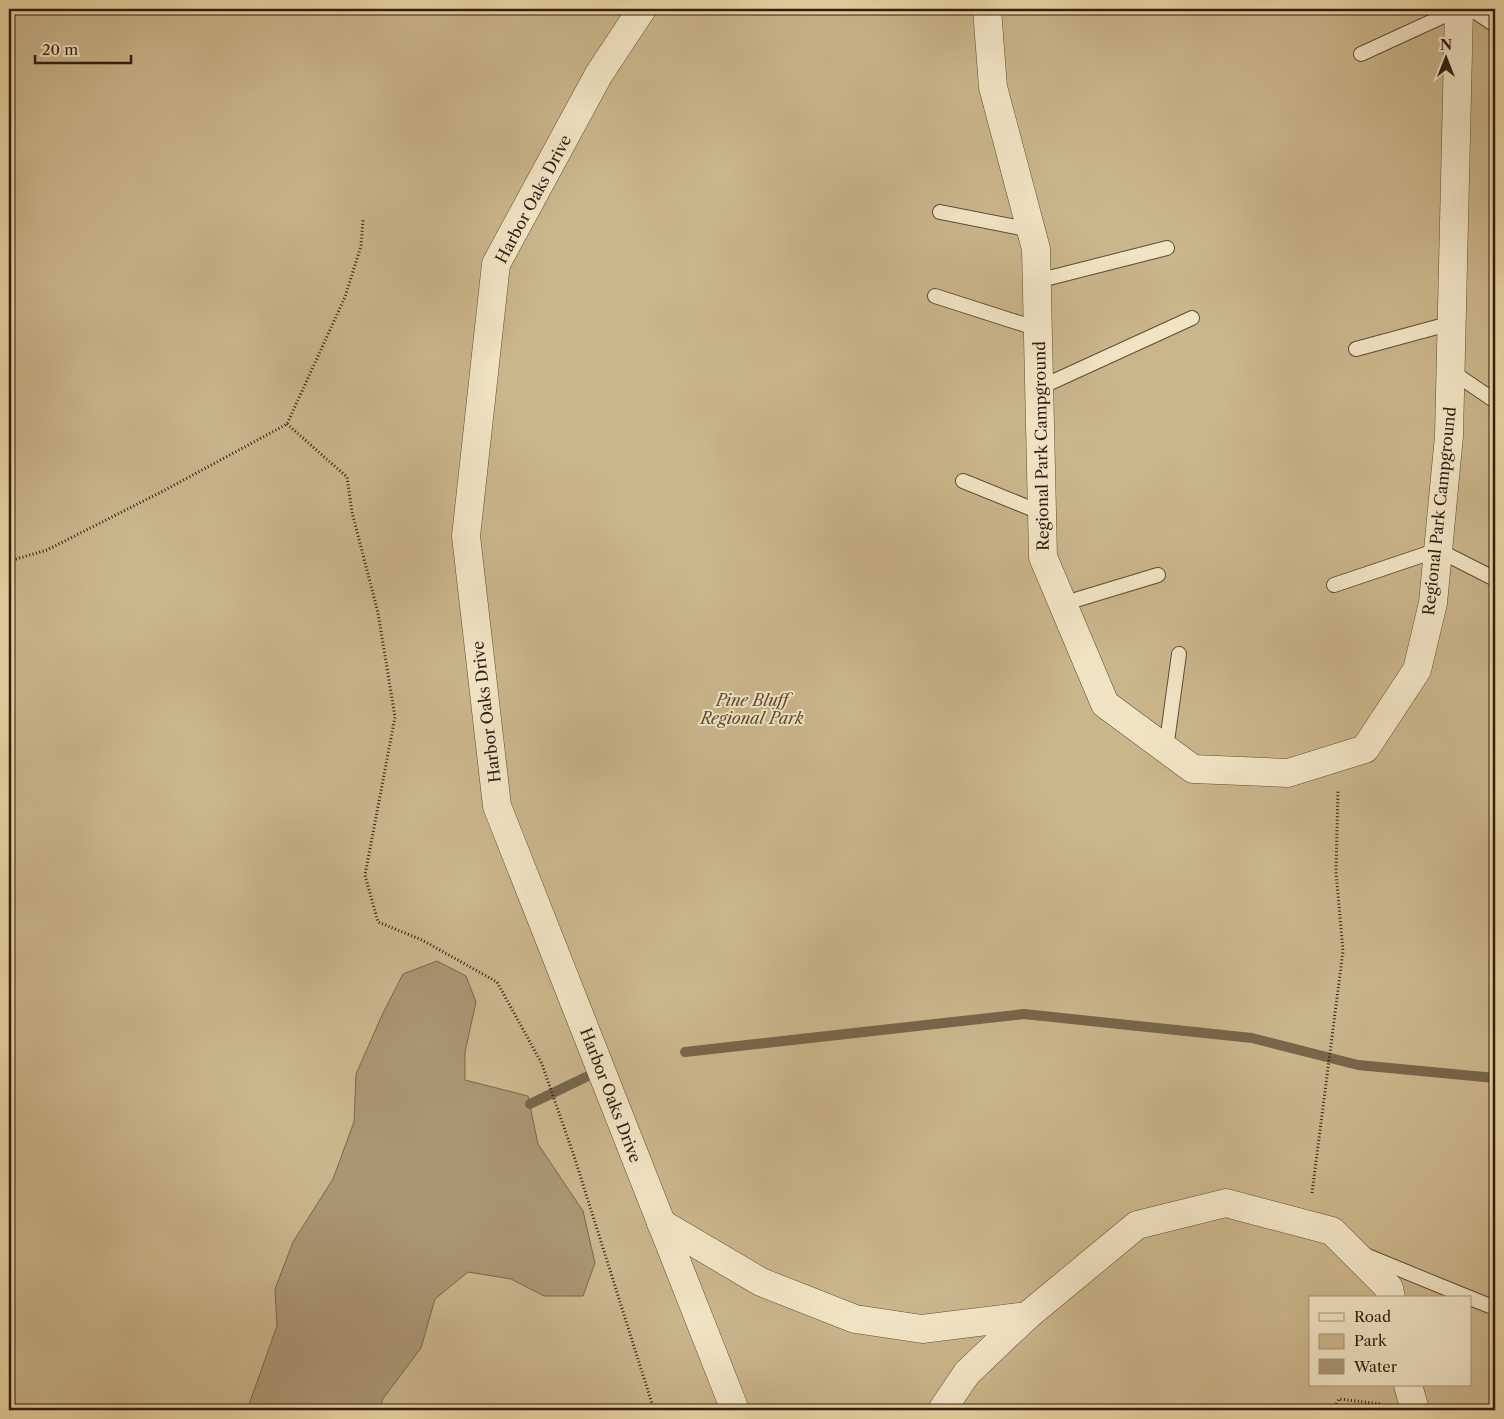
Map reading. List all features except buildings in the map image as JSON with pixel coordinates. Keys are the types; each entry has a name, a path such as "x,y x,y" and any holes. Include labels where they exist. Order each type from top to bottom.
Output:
{"street":[{"name":"Harbor Oaks Drive","path":"642,9 599,74 496,264 466,536 497,806 735,1410"},
{"name":"Regional Park Campground","path":"987,9 992,86 1036,249 1042,557 1105,704 1193,769 1288,772 1365,748 1417,670 1433,603 1449,436 1459,9"},
{"path":"942,1410 967,1373 1027,1316 1137,1225 1226,1203 1332,1231 1389,1288 1391,1296"},
{"path":"661,1222 761,1282 855,1320 922,1329 1027,1316"},
{"path":"1408,1386 1415,1410"}],"lane":[{"path":"1361,54 1459,9"},
{"path":"1471,9 1495,25"},
{"path":"940,212 1031,230"},
{"path":"1037,281 1167,248"},
{"path":"935,296 1038,329"},
{"path":"1039,388 1192,318"},
{"path":"1356,349 1452,323"},
{"path":"1451,372 1495,401"},
{"path":"963,481 1042,513"},
{"path":"1334,585 1438,550 1495,579"},
{"path":"1062,604 1158,576"},
{"path":"1166,748 1179,654"},
{"path":"1351,1249 1465,1296"},
{"path":"1472,1299 1495,1308"}],"path":[{"path":"9,561 48,550 287,424 345,297 362,246 363,220"},
{"path":"287,424 347,478 352,512 378,613 395,717 366,875 378,922 422,940 497,982 542,1064 575,1159 654,1410"},
{"path":"1309,1225 1343,952 1336,872 1339,756"},
{"path":"1333,1410 1339,1399 1380,1403 1386,1410"}],"green space":[{"name":"Pine Bluff Regional Park","path":"9,9 1495,9 1495,1410 9,1410"}],"water":[{"path":"437,961 466,976 476,1002 465,1052 465,1080 528,1096 538,1144 583,1211 595,1263 583,1296 544,1296 511,1279 468,1272 435,1299 421,1348 382,1400 382,1410 247,1410 277,1326 275,1289 293,1242 333,1179 354,1122 356,1074 383,1013 403,974"}],"waterway":[{"path":"685,1052 1024,1014 1252,1038 1358,1065 1495,1078"},
{"path":"530,1104 586,1077"}]}
